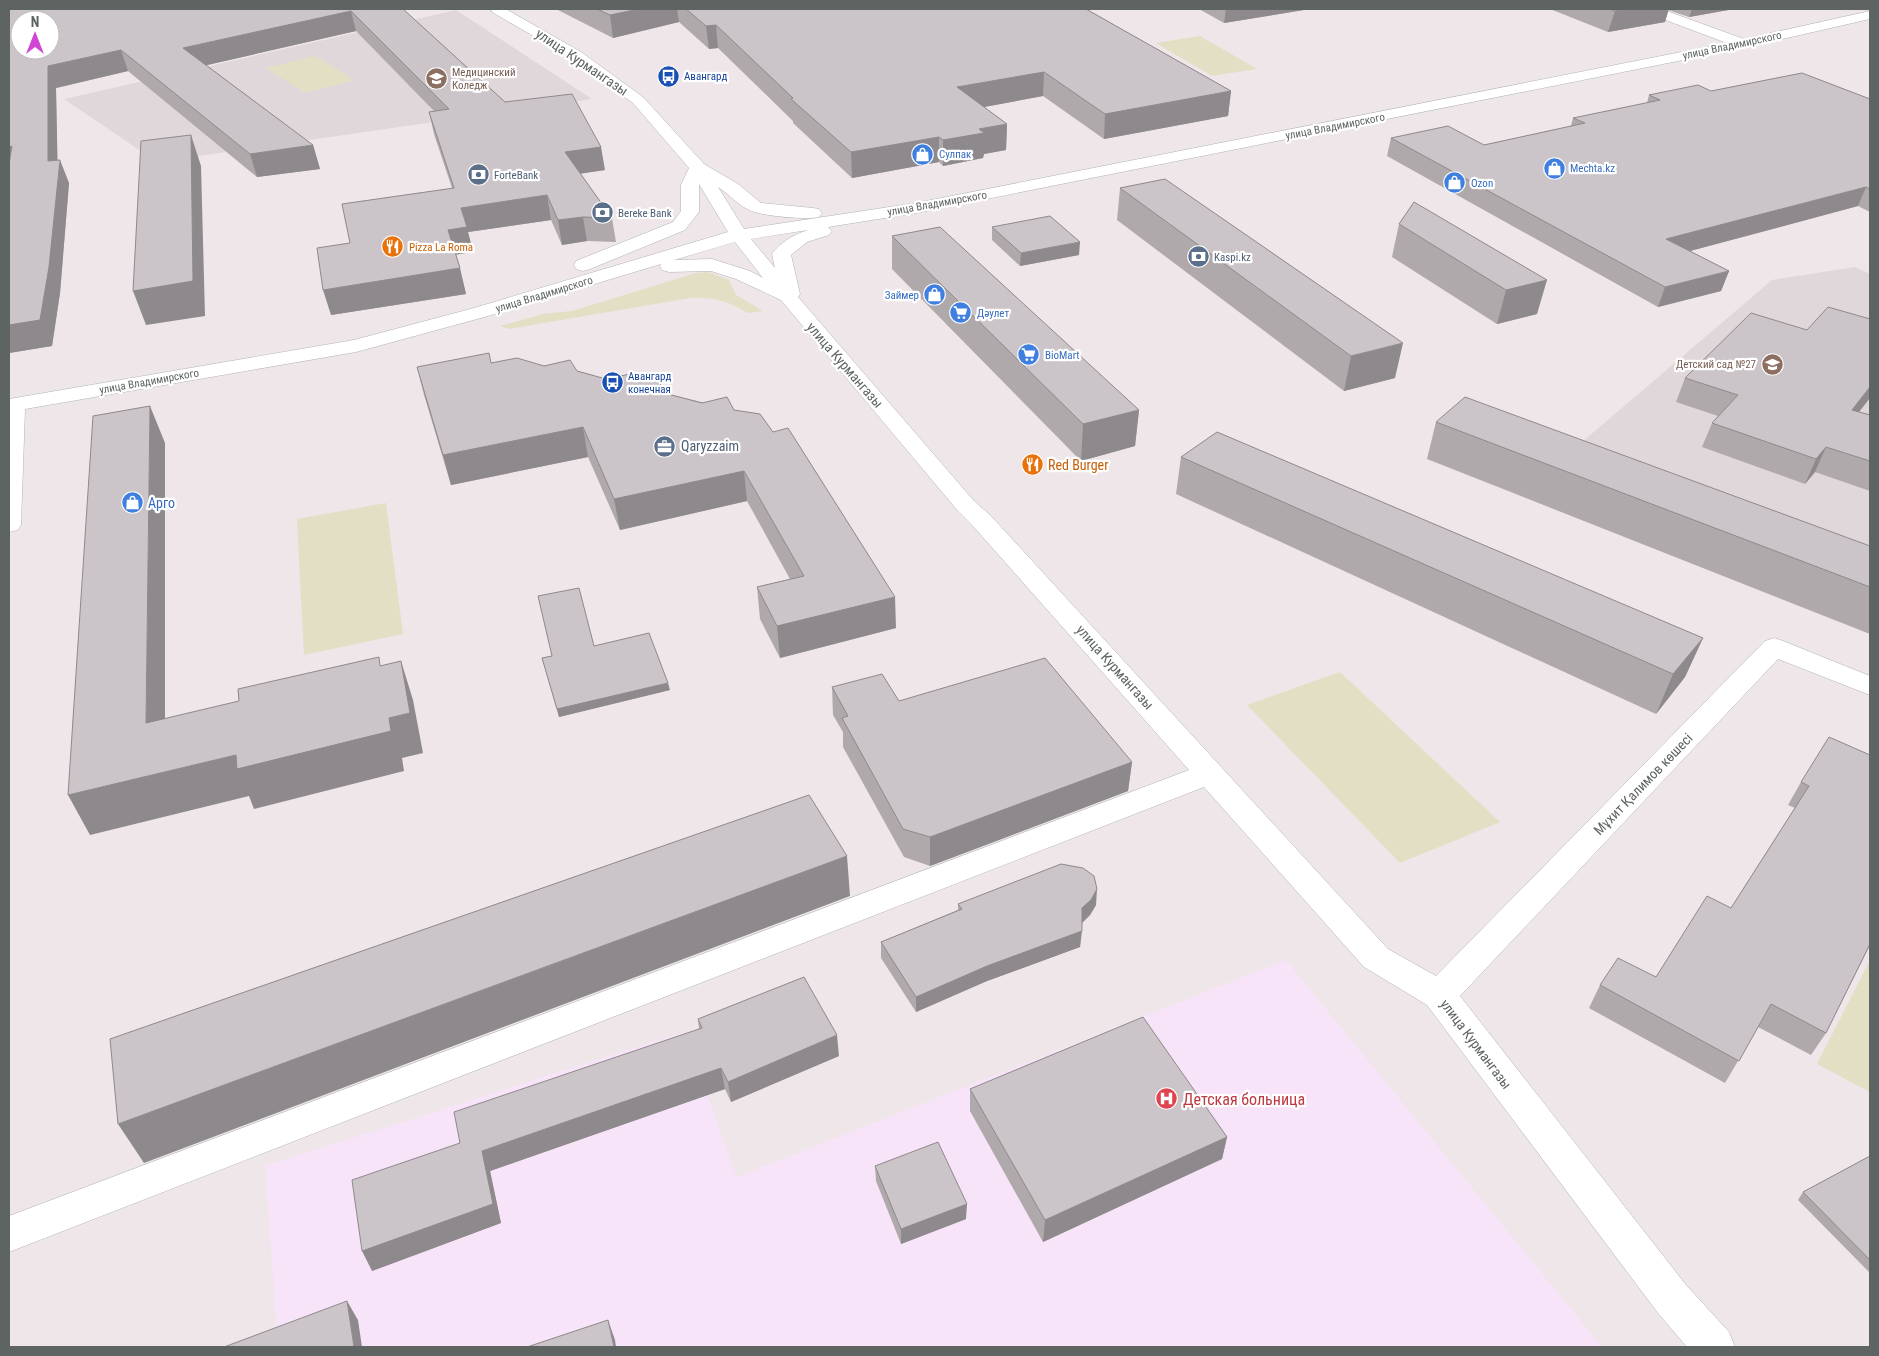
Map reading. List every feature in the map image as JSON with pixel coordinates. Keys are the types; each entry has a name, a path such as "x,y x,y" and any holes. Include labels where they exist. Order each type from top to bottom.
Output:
{"street":[{"name":"улица Курмангазы","path":"497,9 576,55 638,100 668,132 698,168 739,235 792,301 966,506 982,521 1211,773 1376,958 1439,995 1672,1299 1714,1347"},
{"path":"1649,9 1744,44"},
{"name":"улица Владимирского","path":"11,404 356,346 493,309 739,235 878,214 1314,130 1744,44 1870,14"},
{"path":"493,309 522,288 658,236 679,226 690,212 690,184 698,168 732,188 756,207 790,212 878,214"},
{"path":"792,301 781,254 801,238 878,214"},
{"path":"493,309 539,303 669,266 712,265 743,275 792,301"},
{"path":"9,525 11,404"},
{"name":"Мұхит Қалимов көшесі","path":"1439,995 1774,647 1870,686"},
{"path":"9,1234 1211,773"}],"shaded area":[{"path":"456,10 592,99 157,162 64,99"},
{"path":"1200,36 1257,69 1212,76 1156,43"},
{"path":"315,56 355,80 305,93 266,68"},
{"name":"Детский сад №27","path":"1855,267 1870,274 1870,554 1575,448 1772,280"},
{"path":"708,272 729,280 736,295 763,311 748,313 734,305 720,301 706,298 690,298 509,329 500,326 543,314 572,311 696,273"},
{"path":"386,503 403,634 304,655 297,519"},
{"path":"1340,672 1500,822 1400,863 1247,705"},
{"name":"Детская больница","path":"1286,960 1602,1347 278,1347 265,1166 684,1032 737,1177"},
{"path":"1868,964 1870,965 1870,1092 1817,1064"}],"building":[{"path":"9,9 403,9 505,102 572,94 601,147 565,152 612,218 583,217 558,220 547,195 461,208 467,227 448,230 460,268 323,290 317,248 350,243 342,204 454,188 429,112 449,109 351,11 183,48 313,145 250,154 121,50 48,66 48,161 60,160 49,267 40,320 9,325 9,164 12,146 9,147"},
{"path":"597,9 639,9 610,15"},
{"path":"686,9 1086,9 1231,91 1105,114 1044,72 957,87 1007,124 979,129 984,133 943,140 939,137 851,152 791,99 793,98 716,25 706,26"},
{"path":"1609,9 1627,9 1615,11"},
{"path":"1802,73 1870,99 1870,189 1866,187 1666,239 1729,271 1665,287 1391,138 1448,126 1484,145 1585,123 1573,118 1660,100 1649,95 1698,85 1711,91"},
{"path":"191,135 193,281 133,291 141,141"},
{"path":"1165,179 1403,343 1351,356 1120,188"},
{"path":"1414,202 1547,280 1506,290 1399,224"},
{"path":"1050,216 1080,242 1021,253 992,227"},
{"path":"940,227 1139,410 1083,424 892,236"},
{"path":"1828,307 1870,319 1870,387 1852,410 1870,415 1870,461 1826,447 1816,459 1712,423 1738,395 1685,378 1751,313 1807,330"},
{"path":"489,353 491,363 517,358 544,366 570,360 577,371 606,379 635,373 658,379 664,393 702,403 727,397 734,410 760,414 773,432 788,428 895,597 777,626 757,587 804,576 744,471 614,499 583,427 443,455 417,367"},
{"path":"1465,397 1870,546 1870,587 1436,422"},
{"path":"150,406 146,723 239,701 238,689 379,657 380,666 401,661 410,713 389,718 391,731 237,769 236,755 68,795 93,416"},
{"path":"1217,432 1703,638 1673,674 1181,457"},
{"path":"579,588 594,646 649,633 668,683 557,709 542,658 552,656 538,596"},
{"path":"1045,658 1132,762 930,837 903,829 842,718 848,716 832,687 882,674 899,701"},
{"path":"1829,737 1870,755 1870,944 1826,1033 1771,1004 1739,1061 1600,985 1618,958 1656,977 1707,896 1731,908 1809,786 1801,782"},
{"path":"809,795 847,856 118,1124 110,1039"},
{"path":"1061,864 1083,868 1094,876 1097,889 1091,900 1082,908 1082,931 987,966 916,997 881,942 962,909 958,904"},
{"path":"804,977 837,1035 728,1082 721,1068 482,1151 493,1204 362,1251 352,1180 460,1143 454,1112 702,1028 698,1019"},
{"path":"1143,1017 1227,1137 1045,1220 970,1089"},
{"path":"938,1142 967,1204 901,1229 875,1166"},
{"path":"1870,1156 1870,1260 1803,1192"},
{"path":"347,1301 354,1347 224,1347"},
{"path":"608,1320 614,1347 527,1347"}],"place":[{"name":"Авангард","path":"668,76"},
{"name":"Медицинский Коледж","path":"436,78"},
{"name":"Сулпак","path":"923,154"},
{"name":"Mechta.kz","path":"1554,168"},
{"name":"ForteBank","path":"478,175"},
{"name":"Ozon","path":"1455,183"},
{"name":"Bereke Bank","path":"602,213"},
{"name":"Pizza La Roma","path":"393,247"},
{"name":"Kaspi.kz","path":"1198,257"},
{"name":"Займер","path":"935,295"},
{"name":"Дәулет","path":"961,313"},
{"name":"BioMart","path":"1029,355"},
{"name":"Детский сад №27","path":"1772,364"},
{"name":"Авангард конечная","path":"612,382"},
{"name":"Qaryzzaim","path":"665,446"},
{"name":"Red Burger","path":"1032,465"},
{"name":"Арго","path":"132,503"},
{"name":"Детская больница","path":"1167,1099"}]}
